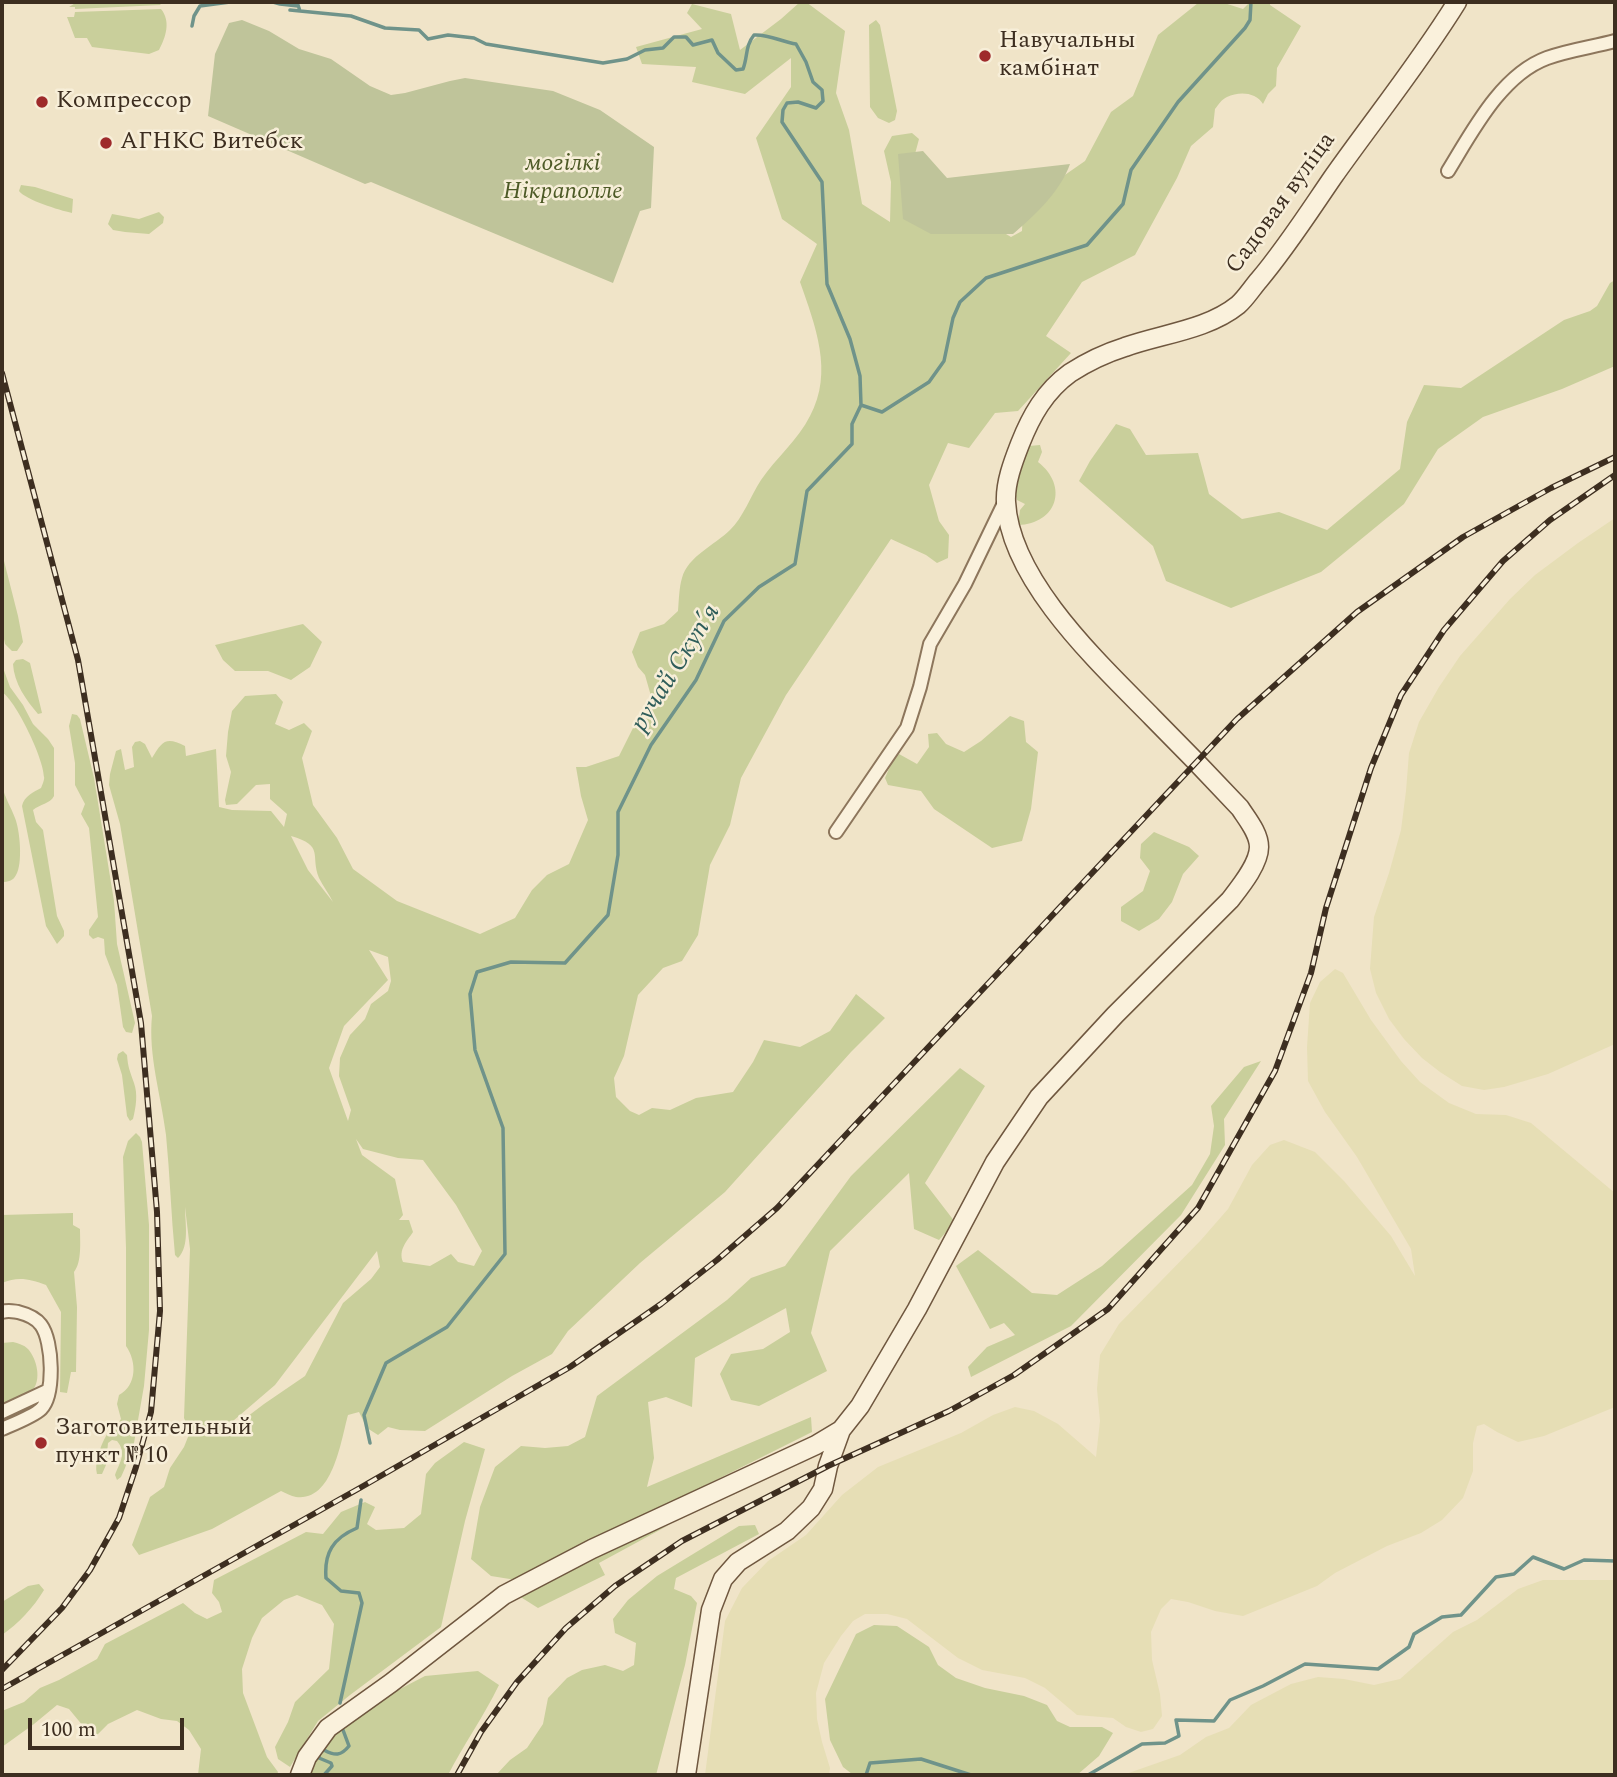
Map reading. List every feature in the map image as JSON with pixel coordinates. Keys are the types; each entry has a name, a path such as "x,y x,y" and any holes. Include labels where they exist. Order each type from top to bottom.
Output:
{"street":[{"name":"Садовая вуліца","path":"841,1430 860,1406 917,1309 995,1162 1039,1097 1115,1015 1230,900 1245,882 1259,848 1255,831 1240,808 1119,683 1048,602 1026,566 1014,539 1006,499 1014,459 1026,428 1052,388 1094,359 1126,346 1197,326 1239,304 1276,260 1457,2"},
{"path":"1448,171 1486,109 1525,70 1545,58 1615,41"},
{"name":"Садовая вуліца","path":"836,832 908,727 930,644 965,584 1006,499"},
{"path":"2,1312 7,1310 27,1314 42,1325 50,1349 49,1390 40,1410 2,1429"},
{"path":"2,1412 49,1390"},
{"path":"300,1775 307,1757 328,1728 504,1595 592,1549 841,1430"},
{"path":"686,1775 711,1610 723,1579 738,1562 787,1531 811,1508 823,1489 841,1430"}],"shaded area":[{"path":"1615,518 1615,1044 1548,1074 1504,1087 1484,1090 1462,1086 1422,1058 1404,1039 1389,1019 1376,993 1370,969 1374,917 1401,830 1409,753 1419,722 1460,656 1535,575"},
{"path":"1335,969 1343,973 1371,1020 1420,1082 1449,1103 1476,1114 1506,1115 1531,1123 1615,1193 1615,1407 1544,1436 1518,1442 1484,1424 1477,1426 1473,1443 1473,1471 1463,1498 1442,1520 1421,1533 1387,1546 1335,1573 1317,1586 1243,1616 1171,1599 1161,1609 1151,1632 1152,1660 1162,1716 1153,1729 1141,1732 1126,1727 1113,1718 1077,1715 1045,1688 1025,1678 982,1670 958,1658 907,1619 887,1614 865,1614 853,1621 824,1663 816,1693 817,1719 830,1768 829,1775 705,1775 725,1621 742,1588 768,1561 806,1535 842,1495 878,1467 961,1433 993,1415 1015,1407 1034,1411 1058,1424 1096,1457 1100,1421 1097,1389 1100,1355 1119,1324 1228,1209 1252,1165 1270,1145 1284,1140 1315,1152 1391,1236 1415,1276 1411,1249 1308,1081 1310,1003 1320,982"},
{"path":"1543,1580 1615,1580 1615,1775 1123,1775 1180,1755 1206,1737 1229,1728 1251,1705 1291,1684 1318,1677 1374,1685 1400,1679 1453,1632 1477,1620 1518,1589"}],"green space":[{"path":"77,2 158,2 161,5 75,9 69,7"},
{"path":"800,2 806,2 845,31 836,93 849,130 862,204 890,222 891,182 884,151 892,136 912,133 919,139 915,154 1011,237 1022,231 1023,204 1085,161 1111,112 1133,96 1158,35 1198,3 1221,2 1243,9 1250,2 1270,2 1270,5 1301,26 1277,68 1276,86 1263,104 1256,97 1247,94 1237,94 1220,102 1215,109 1213,127 1191,146 1177,178 1135,255 1082,282 1046,336 1071,353 1018,411 995,413 969,448 948,443 929,485 939,521 949,535 948,558 937,563 891,539 786,695 741,778 730,825 710,865 698,935 682,961 663,968 638,995 624,1056 614,1078 616,1097 630,1111 639,1115 652,1108 670,1110 696,1098 733,1092 764,1040 800,1047 830,1031 856,994 885,1018 725,1192 640,1263 568,1331 552,1354 425,1431 388,1427 378,1435 367,1428 359,1412 348,1415 333,1467 319,1490 309,1496 296,1497 281,1491 212,1529 139,1555 132,1545 150,1497 164,1487 170,1468 190,1432 184,1418 190,1249 185,1207 184,1247 178,1258 175,1255 166,1135 152,1045 152,1016 120,824 109,785 116,751 121,749 125,770 134,767 132,747 135,742 145,744 152,758 162,744 169,741 185,746 186,756 216,749 219,807 271,811 284,827 287,814 270,799 270,784 256,785 237,804 226,805 225,800 231,772 226,756 232,711 245,696 276,694 283,702 275,724 289,730 304,723 312,731 302,758 313,805 337,838 353,869 397,901 480,934 515,918 532,890 547,875 569,864 588,820 576,767 586,767 619,756 651,696 645,675 638,667 632,652 640,632 664,624 678,611 680,586 685,570 696,557 735,525 761,480 805,425 821,383 820,349 800,282 817,244 782,219 756,138 791,87 791,58 745,94 692,82 696,67 642,64 636,47 702,29 687,13 692,4 731,14 740,50","holes":["291,836 312,848 319,878 333,902 308,870","369,950 388,957 391,981 388,991 371,1004 365,1019 350,1035 340,1058 339,1076 351,1110 348,1121 329,1068 344,1026 388,980","356,1139 363,1149 398,1158 423,1160 456,1205 482,1251 474,1266 458,1262 451,1254 430,1266 403,1262 402,1250 413,1232 409,1220 399,1220 403,1215 395,1179 362,1155","377,1251 380,1267 371,1279 343,1303 305,1376 223,1435 219,1433 275,1385"]},
{"path":"161,9 167,24 165,34 159,50 149,54 92,47 87,38 75,38 67,17 74,17 75,12"},
{"name":"могілкі Нікраполле","path":"242,20 269,31 299,49 331,59 370,86 391,95 465,78 553,91 600,110 654,147 651,208 640,211 613,283 371,182 365,184 208,116 215,54 229,23"},
{"path":"876,20 880,25 897,111 895,120 889,123 878,118 870,107 869,25"},
{"path":"923,151 947,178 1070,164 1053,193 1013,234 931,234 903,219 898,154"},
{"path":"21,185 73,199 72,213 28,198 19,191"},
{"path":"159,212 164,217 163,223 149,234 113,230 108,224 112,214 139,219"},
{"path":"1615,280 1615,366 1562,389 1483,417 1438,449 1404,504 1321,572 1231,608 1166,581 1153,546 1079,481 1116,424 1130,429 1146,455 1198,453 1209,494 1242,519 1279,512 1327,530 1400,469 1407,422 1424,385 1461,388 1564,320 1590,311 1597,306 1610,283"},
{"path":"1040,445 1042,452 1038,462 1053,482 1056,492 1054,502 1050,511 1042,518 1018,525 1020,510 1025,504 1017,500 1018,472 1029,446"},
{"path":"2,553 23,642 17,651 12,651 5,644 2,629"},
{"path":"303,624 322,642 310,667 291,680 268,671 235,671 223,660 215,645"},
{"path":"23,659 30,663 42,713 38,714 29,703 16,678 13,664 16,660"},
{"path":"2,665 10,687 33,724 54,748 54,796 33,810 36,822 43,830 57,916 64,931 64,936 57,944 46,926 22,806 27,797 41,788 43,769 21,718 2,692"},
{"path":"72,714 80,719 94,778 114,901 117,944 135,1023 132,1033 126,1032 123,1027 117,985 105,954 104,939 93,939 89,935 89,930 98,917 89,828 81,814 85,804 75,785 75,763 69,726"},
{"path":"1010,716 1024,721 1026,742 1038,752 1031,809 1022,841 992,848 934,809 921,791 888,785 885,778 894,757 899,754 917,764 929,747 928,734 937,733 946,744 964,752"},
{"path":"2,786 17,823 20,855 15,877 2,882"},
{"path":"1154,832 1189,847 1199,856 1183,874 1172,902 1159,919 1139,931 1121,921 1121,907 1143,891 1150,871 1140,858 1141,844"},
{"path":"123,1051 127,1055 136,1092 133,1119 130,1121 117,1059 118,1054"},
{"path":"1261,1061 1224,1119 1225,1145 1181,1215 1071,1326 971,1377 968,1367 987,1347 1015,1335 1004,1323 990,1329 956,1266 978,1250 1032,1293 1057,1295 1102,1266 1192,1185 1210,1154 1214,1126 1211,1106 1244,1067"},
{"path":"960,1068 985,1086 925,1183 955,1222 939,1240 914,1229 909,1173 830,1251 811,1333 827,1371 759,1406 731,1400 720,1374 731,1354 763,1349 790,1332 786,1308 695,1358 692,1407 666,1397 648,1402 654,1458 647,1487 811,1417 812,1432 516,1580 491,1576 471,1559 480,1507 495,1467 521,1446 568,1446 585,1437 597,1396 727,1300 751,1278 785,1266 851,1176"},
{"path":"136,1133 142,1142 149,1225 149,1330 144,1386 134,1443 121,1477 117,1480 115,1475 122,1450 117,1441 108,1443 106,1465 102,1474 97,1474 96,1465 106,1436 121,1419 117,1404 119,1395 129,1385 133,1373 132,1359 126,1346 123,1157 128,1141"},
{"path":"73,1213 73,1225 80,1229 78,1263 74,1272 77,1307 76,1372 71,1372 67,1393 60,1392 61,1312 46,1285 24,1279 2,1283 2,1215"},
{"path":"13,1342 25,1346 31,1353 36,1364 37,1381 32,1391 2,1406 2,1343"},
{"path":"464,1442 485,1449 465,1521 441,1627 318,1721 290,1767 278,1759 275,1747 295,1702 329,1669 334,1624 322,1605 297,1595 284,1600 262,1618 242,1669 243,1693 267,1757 278,1772 277,1775 198,1775 201,1749 189,1730 177,1721 161,1719 137,1710 108,1724 97,1735 88,1732 69,1709 57,1705 2,1747 2,1711 24,1702 40,1688 97,1659 105,1644 183,1603 207,1619 222,1612 212,1593 214,1580 306,1532 323,1534 341,1512 365,1502 375,1507 367,1524 376,1530 404,1528 421,1514 426,1474 435,1463"},
{"path":"669,1525 599,1563 605,1575 538,1608 519,1596 584,1560"},
{"path":"755,1525 759,1534 676,1578 674,1589 691,1596 697,1603 685,1665 656,1775 496,1775 510,1760 527,1748 543,1724 548,1698 567,1678 582,1670 605,1665 623,1671 634,1665 636,1643 615,1633 613,1619 628,1600 657,1576 739,1526"},
{"path":"39,1584 44,1590 35,1603 2,1635 2,1602 28,1586"},
{"path":"874,1625 897,1626 929,1647 938,1665 956,1678 1047,1705 1057,1721 1070,1727 1102,1727 1113,1733 1099,1756 1077,1775 852,1774 843,1767 830,1740 825,1699 856,1634"},
{"path":"478,1671 499,1685 448,1775 311,1775 318,1747 375,1702 425,1676"}],"waterway":[{"path":"192,26 200,6 230,2"},
{"path":"273,2 298,6"},
{"name":"ручай Скупʼя","path":"297,2 300,11 351,16 385,28 419,30 428,39 448,35 474,38 486,44 603,63 627,59 645,50 663,48 674,37 686,37 693,45 712,40 718,53 736,70 743,69 749,43 754,35 796,44 813,82 822,90 823,101 816,108 798,102 787,103 782,122 822,182 827,284 850,339 860,376 861,405 852,424 852,444 807,491 795,564 759,587 724,621 696,680 651,745 618,812 618,855 608,915 565,963 511,962 477,972 470,994 475,1050 503,1128 505,1254 447,1327 386,1363 364,1415 370,1443"},
{"path":"861,405 882,412 929,382 944,361 953,318 960,302 986,278 1087,245 1123,204 1131,170 1178,102 1245,28 1250,20 1251,2"},
{"path":"290,10 300,11"},
{"name":"ручай Скупʼя","path":"340,1703 362,1603 359,1593 341,1591 326,1578 326,1569 332,1547 357,1528 361,1500"},
{"name":"ручай Скупʼя","path":"1088,1775 1142,1744 1165,1743 1179,1736 1176,1720 1214,1721 1230,1700 1305,1664 1378,1669 1409,1647 1414,1634 1442,1617 1461,1615 1496,1577 1514,1574 1533,1557 1564,1569 1584,1560 1615,1561"},
{"name":"ручай Скупʼя","path":"324,1775 332,1766 319,1758 319,1753 324,1750 338,1754 343,1752 349,1746 343,1730"},
{"name":"ручай Скупʼя","path":"866,1775 870,1763 921,1759 971,1775"}],"railway":[{"path":"2,373 78,660 141,1023 157,1212 160,1311 151,1412 119,1518 90,1570 62,1608 2,1670"},
{"path":"2,1689 570,1367 661,1304 777,1208 1237,719 1357,612 1463,537 1551,488 1615,457"},
{"path":"457,1775 481,1732 517,1682 566,1628 615,1586 682,1541 828,1466 949,1411 1014,1375 1108,1309 1198,1208 1275,1071 1311,973 1326,908 1371,768 1401,695 1444,630 1503,561 1550,520 1615,475"}],"place":[{"name":"Навучальны камбінат","path":"985,56"},
{"name":"Компрессор","path":"42,102"},
{"name":"АГНКС Витебск","path":"106,143"},
{"name":"Заготовительный пункт № 10","path":"41,1443"}]}
